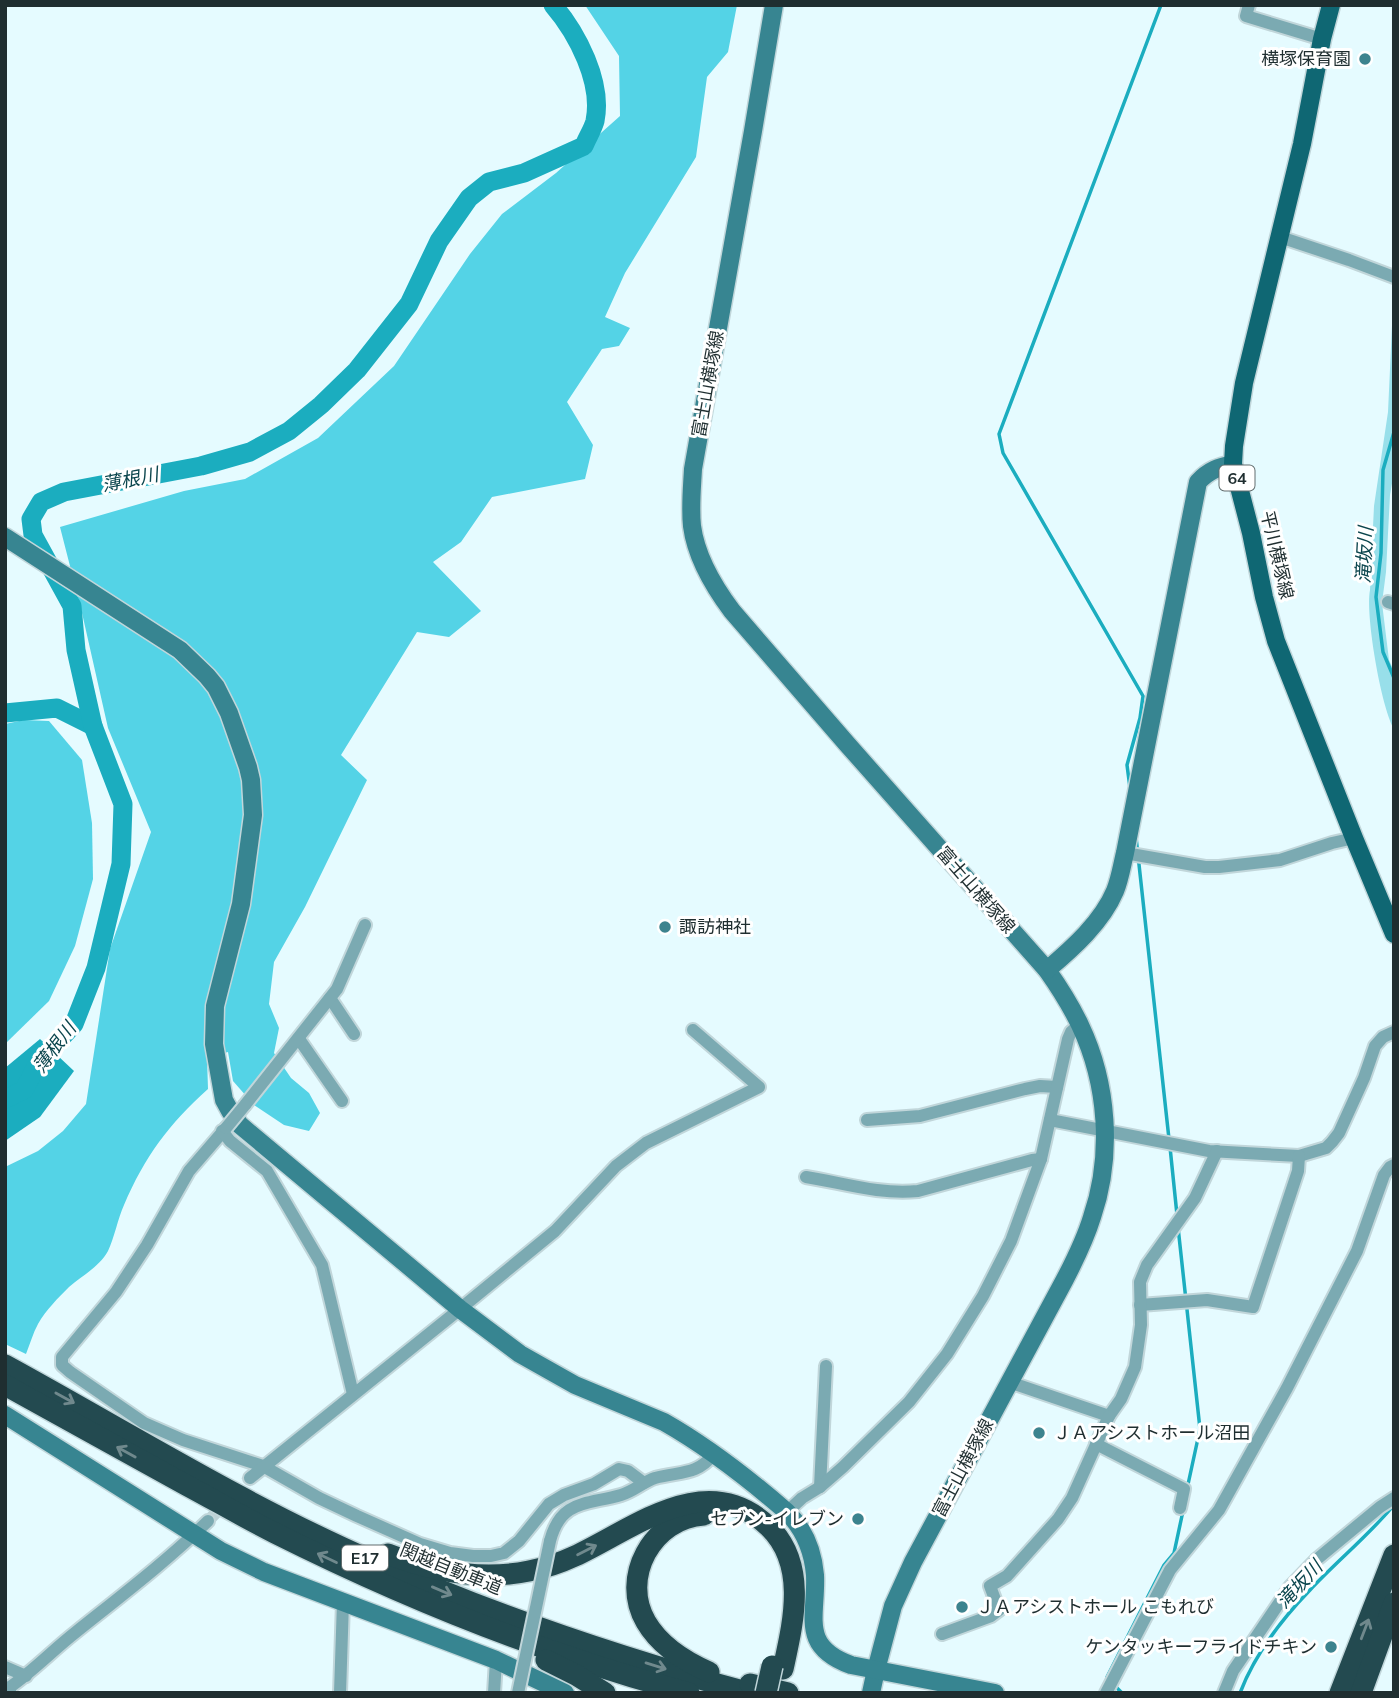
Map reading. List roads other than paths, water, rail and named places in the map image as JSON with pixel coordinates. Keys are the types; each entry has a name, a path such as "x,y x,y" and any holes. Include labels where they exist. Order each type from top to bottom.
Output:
{"highway":[{"name":"関越自動車道","path":"5,1365 200,1474 368,1560 455,1597 598,1649 750,1693"},
{"name":"E17","path":"5,1385 273,1532 364,1576 519,1639 689,1693"},
{"path":"200,1474 270,1506 405,1560 432,1569 474,1576 509,1574 552,1566 677,1506 705,1501 733,1504 756,1516 780,1541 791,1566 794,1581 794,1612 778,1668 766,1693"},
{"path":"777,1693 778,1668 782,1603 779,1573 767,1546 747,1526 722,1516 695,1516 670,1525 651,1543 639,1567 637,1595 640,1609 654,1634 676,1655 707,1671 753,1685 788,1693"},
{"path":"1340,1693 1394,1555"},
{"path":"364,1576 399,1595 551,1662 605,1693"},
{"path":"1361,1693 1394,1603"}],"main road":[{"name":"平川横塚線","path":"1331,5 1302,144 1244,383 1233,464 1276,641 1394,934"}],"street":[{"name":"富士山横塚線","path":"774,5 693,469 692,527 696,545 716,588 733,611 1047,970 1080,1024 1093,1059 1104,1112 1103,1172 1086,1237 902,1586 893,1606 874,1681"},
{"path":"1249,5 1246,16 1322,39"},
{"path":"1280,237 1394,277"},
{"path":"1047,970 1102,914 1115,891 1125,853 1198,482 1215,468 1233,464"},
{"path":"5,537 189,657 216,687 229,713 251,780 253,823 241,904 215,1006 214,1044 224,1100 240,1125 460,1309 520,1354 575,1385 664,1422 714,1454 787,1512 803,1531 810,1551 815,1576 812,1614 814,1629 820,1643 833,1657 874,1681 995,1693"},
{"path":"1125,853 1219,867 1280,860 1354,838"},
{"path":"365,925 337,989 189,1171 147,1245 116,1292 62,1357 62,1365 144,1423 183,1440 263,1466 319,1498 420,1544 450,1553 491,1556 508,1551 549,1504 564,1495 594,1484 614,1471 623,1469 644,1483"},
{"path":"330,998 354,1034"},
{"path":"787,1512 802,1498 820,1487 892,1421 947,1354 983,1296 1004,1257 1041,1159 1070,1032 1080,1024"},
{"path":"250,1478 555,1231 616,1166 646,1143 759,1087 694,1030"},
{"path":"1050,1120 1217,1152 1298,1156 1326,1148 1339,1133 1375,1046 1383,1037 1394,1032"},
{"path":"299,1039 342,1101"},
{"path":"867,1120 920,1116 1032,1087 1057,1087"},
{"path":"224,1129 230,1141 267,1171 322,1265 353,1394"},
{"path":"942,1634 991,1616 999,1610 990,1586 1007,1576 1058,1519 1072,1498 1109,1416 1121,1399 1135,1367 1141,1325 1140,1282 1147,1265 1195,1198 1217,1152"},
{"path":"1140,1305 1207,1300 1252,1307 1298,1171 1298,1156"},
{"path":"806,1177 872,1190 918,1191 1041,1159"},
{"path":"1106,1693 1170,1570 1219,1510 1280,1399 1357,1251 1384,1175 1394,1165"},
{"path":"820,1487 826,1366"},
{"path":"1009,1382 1109,1416"},
{"path":"5,1415 221,1551 264,1572 496,1660 555,1690"},
{"path":"1096,1444 1184,1489 1180,1508"},
{"path":"519,1693 555,1526 570,1508 628,1492 653,1479 699,1468 714,1454"},
{"path":"1224,1693 1233,1671 1290,1587 1316,1560 1394,1498"},
{"path":"10,1693 10,1688 123,1597 208,1521"},
{"path":"340,1693 343,1602"},
{"path":"494,1693 496,1660"},
{"path":"5,1667 26,1676"}],"waterway":[{"name":"薄根川","path":"5,1099 24,1090 38,1063 74,1024 96,968 121,864 123,804 93,726 76,650 72,606 33,535 31,519 41,502 64,492 201,466 250,452 289,431 357,370 409,304 439,241 469,198 489,182 524,173 584,146 595,121 592,75 571,29 553,5"},
{"path":"1130,788 1127,765 1143,696 1003,453 999,434 1161,5"},
{"name":"滝坂川","path":"1394,432 1383,470 1381,553 1376,597 1383,652 1394,678"},
{"path":"5,713 57,708 93,726"},
{"path":"1136,837 1169,1139"},
{"path":"1170,1147 1177,1215"},
{"path":"1178,1227 1200,1429 1187,1489"},
{"name":"滝坂川","path":"1240,1693 1261,1651 1289,1613 1394,1505"},
{"path":"1109,1680 1107,1677 1164,1565 1174,1553 1183,1511"},
{"path":"1114,1685 1122,1693"}],"tunnel":[{"path":"208,1521 250,1478"}],"place":[{"name":"横塚保育園","path":"1365,59"},
{"name":"諏訪神社","path":"665,927"},
{"name":"ＪＡアシストホール沼田","path":"1039,1433"},
{"name":"セブン-イレブン","path":"858,1519"},
{"name":"ＪＡアシストホール こもれび","path":"962,1607"},
{"name":"ケンタッキーフライドチキン","path":"1331,1647"}]}
